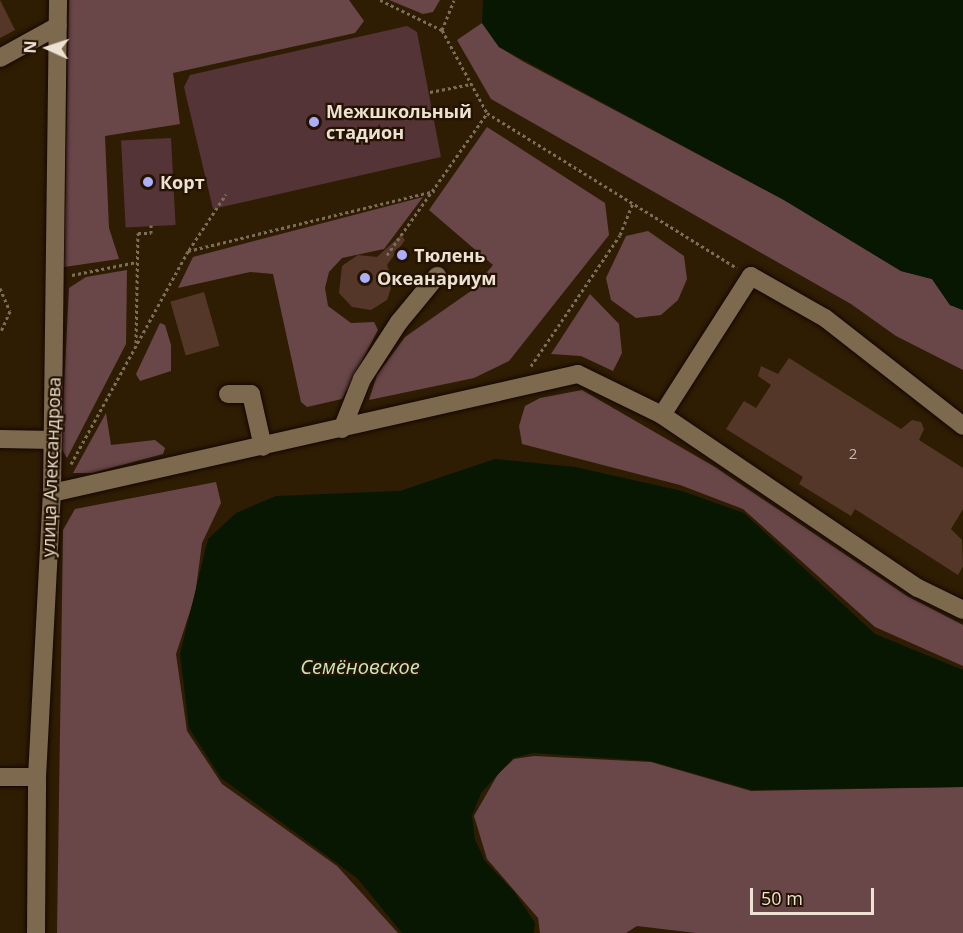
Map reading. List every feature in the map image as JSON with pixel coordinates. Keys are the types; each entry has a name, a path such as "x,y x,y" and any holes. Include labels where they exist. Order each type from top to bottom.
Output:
{"street":[{"name":"улица Александрова","path":"36,933 37,777 52,493 58,0"},
{"path":"0,58 58,26"},
{"path":"342,429 362,379 399,322 437,276"},
{"path":"662,415 751,276 825,318 963,426"},
{"path":"52,493 578,374 662,415 918,588 963,610"},
{"path":"228,394 251,394 263,447"},
{"path":"0,439 53,440"},
{"path":"0,777 37,777"}],"path":[{"path":"380,0 442,30 487,113 751,276"},
{"path":"442,30 454,0"},
{"path":"430,92 471,84"},
{"path":"387,255 435,191 487,113"},
{"path":"188,251 435,191"},
{"path":"52,468 68,468 188,251 226,194"},
{"path":"517,388 620,235 633,203"},
{"path":"136,345 138,233 151,233 151,225"},
{"path":"55,275 137,262"},
{"path":"0,288 10,311 0,333"}],"shaded area":[{"path":"69,0 349,0 364,21 355,33 173,73 180,124 105,136 109,228 119,259 64,267"},
{"path":"389,0 440,0 433,12 423,14"},
{"path":"482,23 499,47 524,62 784,200 901,271 932,279 950,305 963,310 963,370 896,336 851,304 491,99 457,40"},
{"name":"Межшкольный стадион","path":"407,26 417,32 441,157 213,209 184,87 190,75"},
{"path":"487,127 605,203 609,235 509,361 474,378 369,400 377,375 405,337 471,291 493,265 429,210"},
{"name":"Корт","path":"171,138 176,225 126,227 121,141"},
{"path":"423,197 384,249 342,258 329,272 325,288 328,306 351,323 374,322 378,330 342,399 307,407 301,402 273,274 250,272 178,288 193,257"},
{"path":"648,231 684,256 687,279 678,300 661,315 636,318 611,300 606,278 626,236"},
{"path":"127,270 126,344 67,458 61,448 69,288 86,277"},
{"path":"590,294 619,324 622,353 613,371 581,356 551,354"},
{"path":"160,323 165,325 171,345 171,371 140,381 136,374"},
{"path":"582,390 715,467 907,596 963,625 963,666 875,627 743,509 680,485 522,444 519,426 525,406 540,398"},
{"path":"106,413 111,445 155,440 165,448 163,454 92,473 73,473"},
{"path":"216,482 221,503 202,543 195,596 176,654 187,731 222,784 337,866 398,933 57,933 63,530 75,509"},
{"path":"534,756 651,762 751,791 963,787 963,933 696,933 637,926 626,933 540,933 538,918 487,859 474,816 498,774 514,759"}],"water":[{"path":"483,0 963,0 963,310 950,305 932,279 901,271 784,200 499,47 482,23"},
{"name":"Семёновское","path":"495,459 575,467 682,491 744,513 875,634 963,670 963,787 752,790 650,761 533,753 513,758 481,793 472,816 475,840 485,861 515,893 535,923 534,933 402,933 357,878 221,778 189,728 180,654 208,539 236,513 276,496 400,491"}],"building":[{"path":"0,0 15,30 0,38"},
{"name":"Океанариум","path":"401,235 405,240 387,265 393,282 387,300 371,310 352,307 339,293 342,266 358,255 377,257"},
{"path":"204,292 219,346 186,355 170,302"},
{"path":"789,358 901,429 912,420 921,422 924,429 919,440 963,468 963,509 951,529 962,540 963,566 958,575 855,509 851,516 799,484 803,477 726,429 744,401 756,408 771,385 758,376 761,366 778,374"}],"place":[{"name":"Межшкольный стадион","path":"314,122"},
{"name":"Корт","path":"148,182"},
{"name":"Тюлень","path":"402,255"},
{"name":"Океанариум","path":"365,278"}]}
